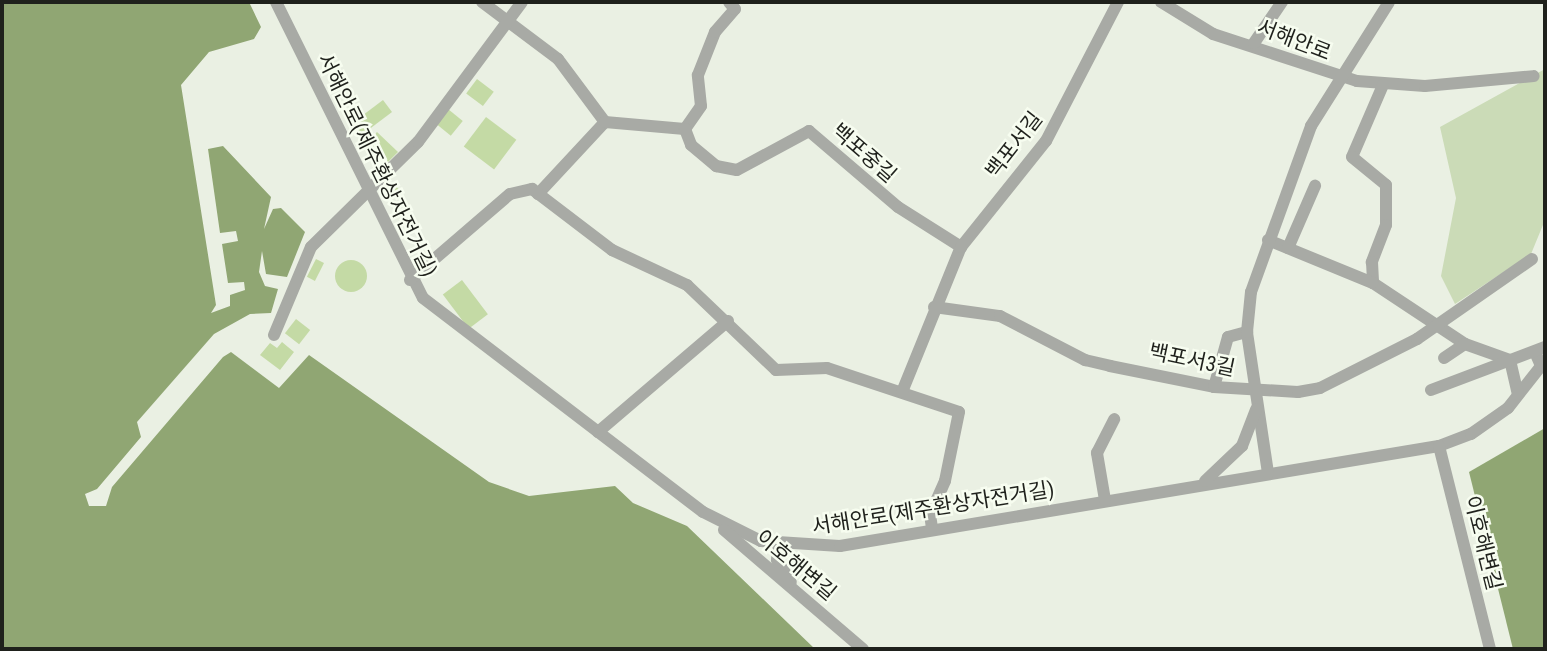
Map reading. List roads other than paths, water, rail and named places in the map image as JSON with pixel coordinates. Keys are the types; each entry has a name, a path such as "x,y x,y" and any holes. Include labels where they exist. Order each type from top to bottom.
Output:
{"street":[{"name":"서해안로(제주환상자전거길)","path":"275,2 410,280 449,321 703,512 729,528 779,545 840,546 1268,473"},
{"path":"482,2 563,64 605,122 685,129 701,106 698,75 715,32 735,9 729,2"},
{"path":"274,335 311,247 418,142 522,2"},
{"name":"백포서길","path":"902,392 934,307 961,247 1046,141 1118,2"},
{"name":"서해안로","path":"1161,2 1213,34 1254,43 1339,77 1383,85 1534,76"},
{"path":"1254,43 1282,2"},
{"path":"1389,2 1339,77 1302,147 1251,292 1247,332 1268,473 1438,446 1493,421 1541,366 1541,350 1432,390"},
{"path":"1373,283 1372,262 1386,225 1386,185 1352,157 1383,85"},
{"path":"538,194 605,122"},
{"name":"백포중길","path":"685,129 691,145 716,166 737,170 809,131 870,186 961,247"},
{"path":"1288,248 1314,186"},
{"path":"410,280 510,194 524,188 538,194 612,250 679,279 728,321 780,372 827,368 958,412 945,481 930,514 932,529"},
{"path":"1268,240 1373,283 1465,344 1510,360"},
{"name":"백포서3길","path":"934,307 1000,316 1085,360 1257,397 1320,388 1436,324 1532,259"},
{"path":"598,432 728,321"},
{"path":"1214,387 1228,337 1247,332"},
{"path":"1444,358 1465,344"},
{"path":"1510,360 1518,394"},
{"path":"1201,484 1242,446 1257,397"},
{"path":"1105,500 1097,453 1114,419"},
{"name":"이호해변길","path":"1438,446 1490,649"},
{"name":"이호해변길","path":"703,512 791,582 863,649"},
{"path":"779,545 777,560 791,582"}]}
